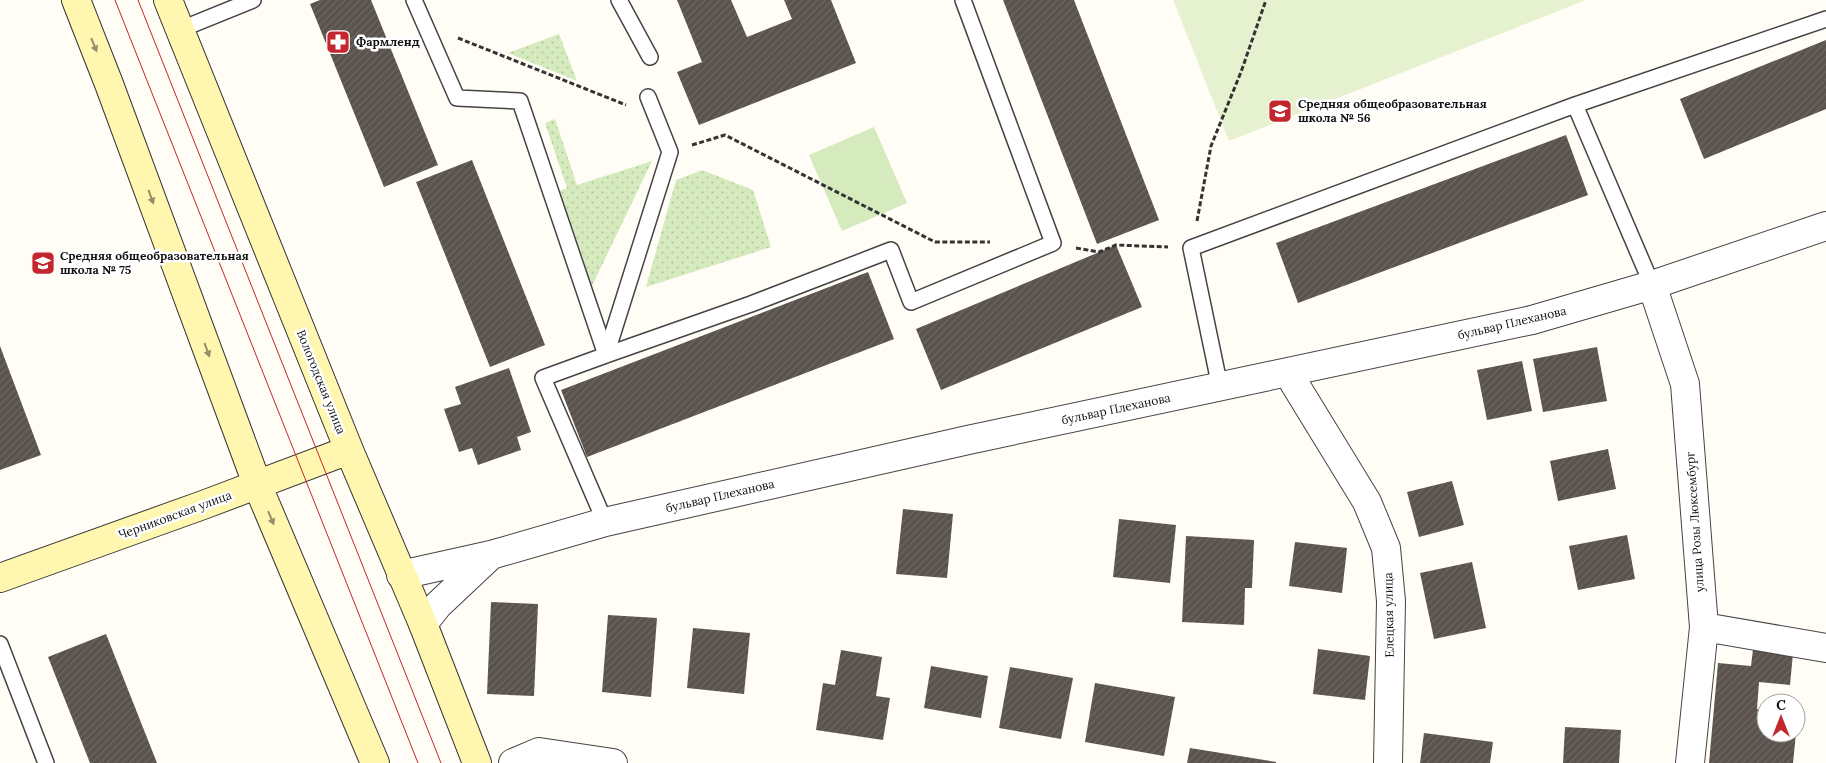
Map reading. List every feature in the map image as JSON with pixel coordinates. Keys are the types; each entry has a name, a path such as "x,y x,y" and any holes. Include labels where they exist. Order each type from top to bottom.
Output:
{"main road":[{"path":"76,0 116,102 257,484 375,763"},
{"name":"Вологодская улица","path":"168,0 477,763"},
{"name":"Черниковская улица","path":"0,578 349,450"}],"street":[{"name":"бульвар Плеханова","path":"401,575 491,555 605,522 968,440 1532,320 1652,285 1826,226"},
{"name":"улица Розы Люксембург","path":"1652,285 1685,384 1704,627 1690,763"},
{"name":"Елецкая улица","path":"1288,373 1367,502 1386,548 1391,601 1388,763"},
{"path":"422,624 438,605 491,555"},
{"path":"1704,627 1826,648"},
{"path":"513,763 539,752 613,763"}],"lane":[{"path":"180,30 253,0"},
{"path":"619,0 650,57"},
{"path":"605,522 543,378 751,304 891,250 911,302 1053,243 963,0"},
{"path":"416,5 457,98 520,101 606,355"},
{"path":"1220,387 1191,248 1574,105 1826,19"},
{"path":"606,355 670,152 648,97"},
{"path":"1574,105 1652,285"},
{"path":"0,644 46,763"}],"path":[{"path":"1053,243 1099,252 1116,246 1191,248 1211,146 1266,0"},
{"path":"416,5 460,40 625,105 648,97"},
{"path":"670,152 725,135 935,242 994,242"}],"green space":[{"path":"1173,0 1586,0 1229,141"},
{"path":"559,34 577,81 508,53"},
{"path":"555,119 577,185 652,161 592,286 560,191 567,188 545,123"},
{"path":"874,127 907,203 842,231 809,155"},
{"path":"702,170 753,190 771,247 646,287 676,180"}],"building":[{"path":"320,0 371,0 438,165 384,187 310,4"},
{"path":"677,0 731,0 747,37 792,19 784,0 831,0 856,63 699,125 677,72 702,62"},
{"path":"1003,0 1074,0 1159,220 1097,244"},
{"path":"1826,40 1826,109 1704,159 1680,99"},
{"path":"1566,135 1588,195 1298,303 1276,243"},
{"path":"472,160 545,345 490,367 416,182"},
{"path":"1116,245 1142,307 941,390 916,329"},
{"path":"868,272 894,339 587,457 561,390"},
{"path":"0,346 41,455 0,470"},
{"path":"1597,347 1607,401 1543,412 1533,359"},
{"path":"1522,361 1532,411 1487,420 1477,370"},
{"path":"509,368 531,432 517,437 521,450 478,465 472,448 459,452 444,409 461,404 455,387"},
{"path":"1608,449 1616,489 1558,501 1550,461"},
{"path":"1452,481 1464,525 1419,537 1407,492"},
{"path":"903,509 953,514 947,578 896,574"},
{"path":"1119,519 1176,525 1170,583 1113,577"},
{"path":"1627,535 1635,579 1578,590 1569,546"},
{"path":"1186,536 1254,540 1252,588 1245,588 1244,625 1182,622"},
{"path":"1295,542 1347,548 1342,593 1289,586"},
{"path":"1472,562 1486,628 1434,639 1420,573"},
{"path":"491,602 538,604 534,696 487,694"},
{"path":"608,615 657,618 651,697 602,692"},
{"path":"693,628 750,633 744,694 687,688"},
{"path":"106,634 157,763 90,763 48,657"},
{"path":"1318,649 1370,656 1365,700 1313,694"},
{"path":"1753,649 1793,653 1790,685 1759,682 1758,693 1756,693 1756,743 1795,743 1793,763 1709,763 1718,663 1751,666"},
{"path":"841,650 882,657 876,696 890,698 883,740 816,730 823,683 835,685"},
{"path":"931,666 988,676 981,718 924,708"},
{"path":"1010,667 1073,678 1061,739 999,728"},
{"path":"1095,683 1175,697 1164,756 1085,742"},
{"path":"1565,727 1621,730 1619,763 1563,763"},
{"path":"1424,733 1493,742 1490,763 1420,763"},
{"path":"1190,748 1276,762 1276,763 1187,763"}],"tram line":[{"path":"115,0 418,763"},
{"path":"138,0 441,763"}],"place":[{"name":"Фармленд","path":"338,42"},
{"name":"Средняя общеобразовательная школа № 56","path":"1280,111"},
{"name":"Средняя общеобразовательная школа № 75","path":"43,263"}]}
